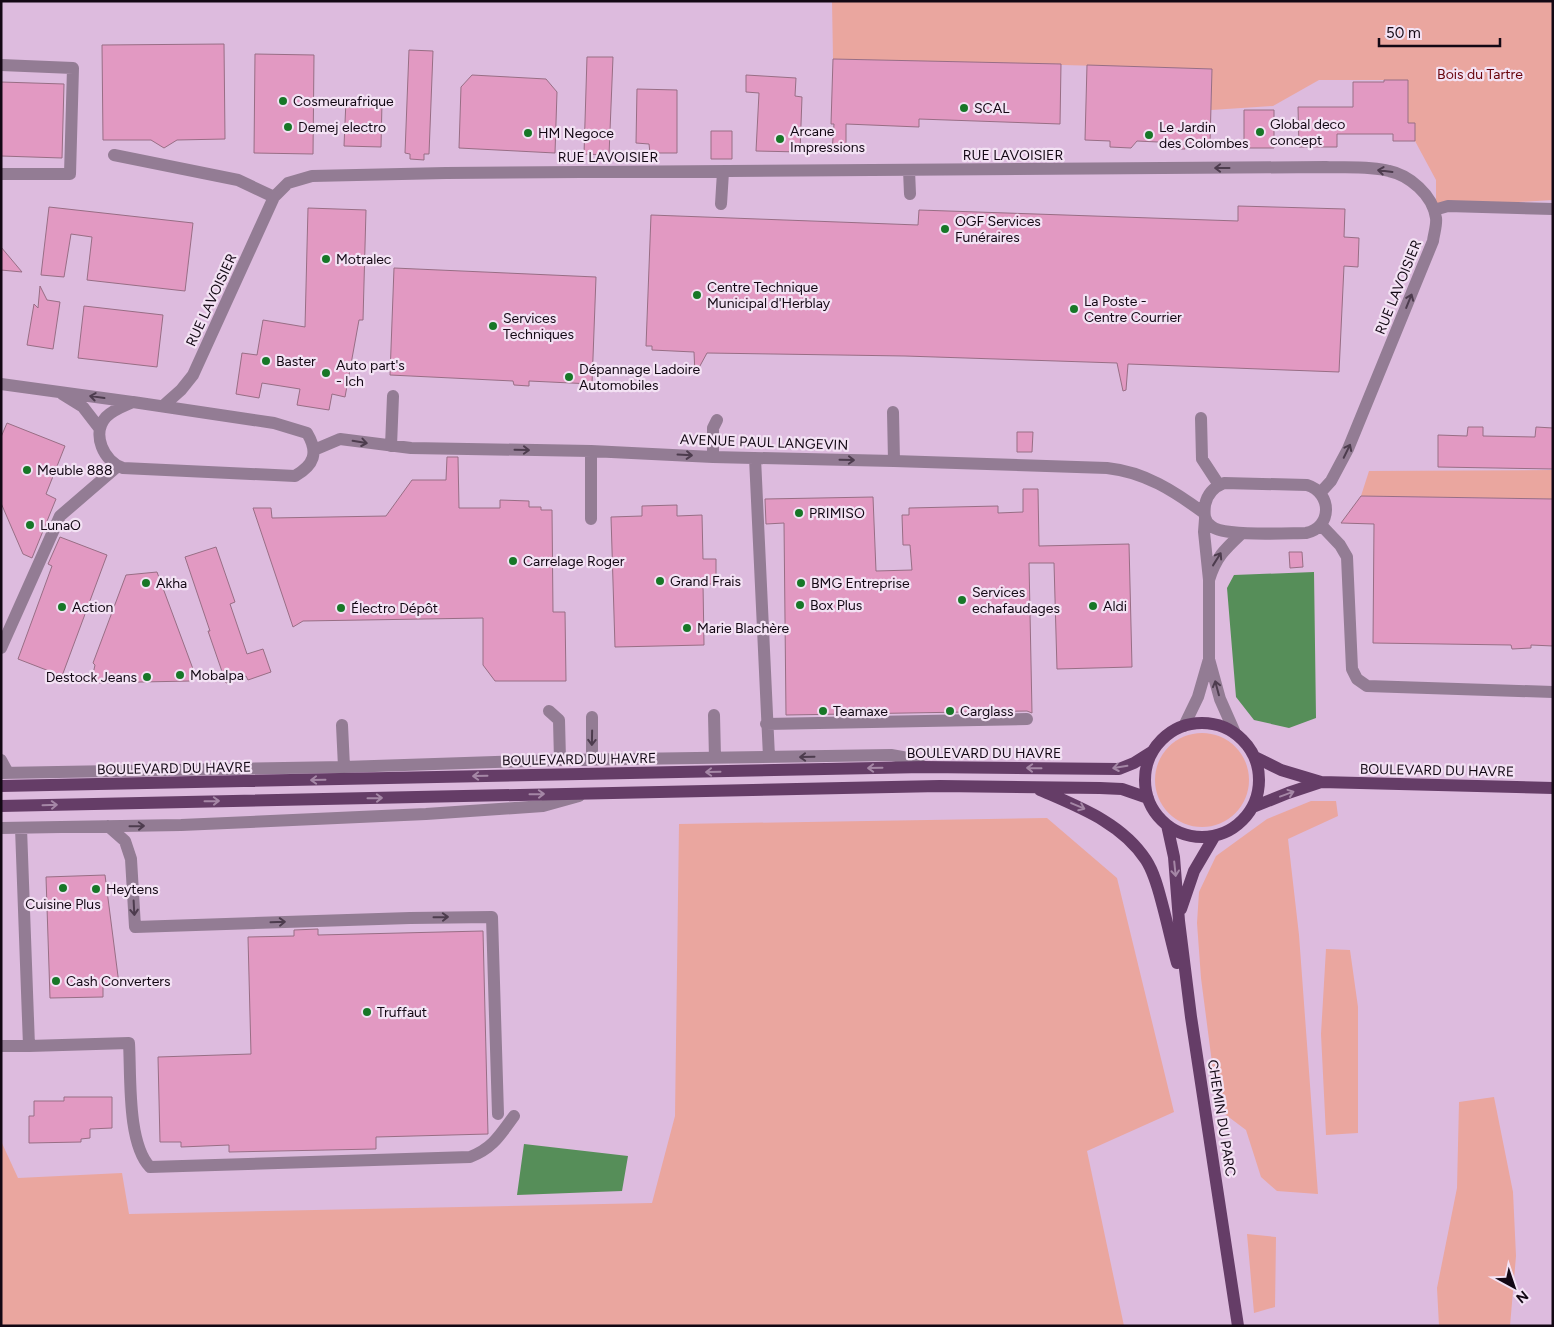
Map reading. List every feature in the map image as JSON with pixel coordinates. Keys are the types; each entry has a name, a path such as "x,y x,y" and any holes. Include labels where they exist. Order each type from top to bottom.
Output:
{"main road":[{"name":"BOULEVARD DU HAVRE","path":"1205,723 1226,728 1235,733 1243,739 1255,756 1258,766 1260,787 1253,807 1238,826 1214,837 1201,838 1177,832 1155,813 1148,798 1145,779 1146,769 1153,751 1163,738 1184,726 1205,723"},
{"name":"BOULEVARD DU HAVRE","path":"1,786 924,767 1119,768 1134,763 1153,751"},
{"name":"BOULEVARD DU HAVRE","path":"1255,756 1281,770 1321,782 1553,788"},
{"name":"BOULEVARD DU HAVRE","path":"1253,807 1321,782"},
{"path":"1,806 940,786 1122,789 1148,798"},
{"path":"1033,787 1094,813 1122,834 1146,860 1157,886 1191,1017"},
{"name":"CHEMIN DU PARC","path":"1167,825 1174,857 1191,1017 1238,1326"},
{"name":"CHEMIN DU PARC","path":"1179,914 1194,871 1214,837"}],"street":[{"path":"1,65 73,68 70,174 1,174"},
{"path":"114,155 238,180 274,197"},
{"name":"RUE LAVOISIER","path":"163,406 181,390 193,375 274,197 288,184 312,176 456,173 1316,167 1386,170 1399,173 1422,190 1434,210 1436,218 1433,241 1348,449 1332,481 1321,492"},
{"path":"910,170 910,194"},
{"path":"721,204 723,172"},
{"path":"1434,210 1448,206 1553,209"},
{"path":"1,384 163,406 274,423 307,433 313,443 314,457 310,465 295,476 124,468 118,466 104,451 100,441 100,429 105,418 133,402"},
{"path":"60,392 83,407 100,429"},
{"path":"391,446 393,396"},
{"path":"893,412 894,461"},
{"path":"1200,418 1202,459 1219,486"},
{"path":"713,456 713,428 716,420"},
{"name":"AVENUE PAUL LANGEVIN","path":"314,450 340,438 391,446 591,451 1125,470 1165,486 1204,516 1210,526 1215,529 1242,533 1306,533 1313,531 1321,525"},
{"path":"591,451 591,519"},
{"path":"755,458 769,758"},
{"path":"1,648 60,516 118,466"},
{"path":"1235,733 1220,699 1209,659 1209,580 1204,532 1204,516 1211,490 1230,483 1307,485 1315,487 1321,492 1325,503 1325,514 1321,525 1340,545 1346,557 1352,669 1357,679 1367,686 1553,692"},
{"path":"1209,580 1219,555 1242,533"},
{"path":"1184,726 1198,697 1209,659"},
{"path":"550,711 559,720 560,760"},
{"path":"714,714 715,758"},
{"path":"592,717 592,760"},
{"path":"766,724 1027,719"},
{"path":"342,725 344,766"},
{"path":"1,760 4,773 560,760 891,755 908,758 924,767"},
{"path":"1,828 181,825 417,814 543,806 589,793"},
{"path":"108,826 125,841 132,859 135,927 492,917 498,1114"},
{"path":"21,828 28,1046"},
{"path":"1,1046 130,1044 133,1115 139,1149 150,1167 470,1157 483,1152 497,1141 514,1116"}],"green space":[{"name":"Bois du Tartre","path":"832,1 1553,1 1553,200 1436,207 1436,180 1415,141 1415,123 1408,123 1408,80 1319,80 1273,106 1211,110 1212,69 833,59"},
{"path":"1553,470 1553,499 1361,496 1369,471"},
{"path":"1202,733 1220,737 1235,747 1245,762 1249,780 1245,798 1235,813 1220,823 1202,827 1184,823 1169,813 1159,798 1155,780 1159,762 1169,747 1184,737"},
{"path":"1311,801 1336,801 1338,816 1288,839 1299,935 1318,1194 1277,1191 1261,1177 1246,1130 1218,1109 1201,978 1197,923 1199,892 1216,856 1267,819"},
{"path":"1047,818 1117,878 1174,1112 1087,1151 1124,1326 1,1326 1,1141 18,1178 122,1173 129,1214 652,1203 675,1116 679,824"},
{"path":"1326,949 1350,950 1358,1007 1358,1133 1326,1135 1321,1034"},
{"path":"1494,1097 1513,1192 1516,1256 1510,1326 1439,1326 1437,1288 1457,1188 1459,1102"},
{"path":"1247,1234 1276,1237 1275,1307 1254,1313"}],"shaded area":[{"path":"1314,572 1316,718 1289,728 1254,720 1236,697 1227,588 1234,575"},
{"path":"524,1144 628,1156 622,1191 517,1195"}],"building":[{"path":"224,44 225,139 177,140 164,148 151,140 103,140 102,45"},
{"path":"409,50 433,51 429,154 424,154 424,160 410,159 410,154 405,153"},
{"path":"255,54 314,55 313,154 254,153"},
{"path":"587,57 613,57 609,155 584,154"},
{"path":"833,59 1061,64 1060,124 919,119 919,127 846,124 846,153 832,152 834,124 831,124"},
{"path":"1087,65 1212,69 1210,143 1185,143 1185,149 1164,149 1158,142 1137,141 1131,148 1110,147 1110,141 1085,140"},
{"path":"472,75 546,79 557,92 555,153 459,148 461,87"},
{"path":"746,75 796,78 795,96 802,97 800,152 756,151 759,93 746,92"},
{"path":"1384,80 1408,80 1408,123 1415,123 1415,141 1393,141 1393,134 1337,134 1337,147 1299,147 1298,107 1353,107 1353,82 1384,82"},
{"path":"1,82 64,84 62,158 1,156"},
{"path":"637,89 677,90 677,153 650,153 649,144 636,143"},
{"path":"346,100 382,102 381,147 344,146"},
{"path":"1244,110 1274,110 1274,148 1244,148"},
{"path":"711,131 732,131 732,159 711,159"},
{"name":"La Poste - Centre Courrier","path":"1238,206 1345,209 1344,237 1359,238 1358,267 1344,266 1339,372 1128,364 1126,390 1123,391 1117,363 905,356 707,353 695,375 694,352 652,350 652,346 646,346 651,215 918,225 919,210 1238,221"},
{"path":"49,207 193,223 185,291 87,280 92,237 71,234 64,277 41,275"},
{"path":"308,208 366,210 363,320 359,320 345,397 332,394 329,410 297,405 300,389 262,383 259,398 236,394 242,353 257,355 263,320 305,327"},
{"path":"1,247 22,272 1,270"},
{"name":"Services Techniques","path":"394,268 596,277 592,384 529,381 529,386 514,385 513,381 390,375"},
{"path":"40,286 47,300 60,302 53,349 27,345 34,304 38,308"},
{"path":"84,306 163,315 157,367 78,358"},
{"path":"7,423 65,446 46,494 56,499 32,558 23,554 1,503 1,437"},
{"path":"1468,427 1483,427 1483,436 1535,437 1536,427 1553,428 1553,469 1438,467 1438,435 1467,436"},
{"path":"1017,432 1033,432 1032,452 1017,452"},
{"path":"447,457 458,457 459,508 500,508 500,500 529,501 529,507 541,507 541,510 552,510 553,612 565,612 566,681 495,681 483,665 483,618 303,621 293,627 253,508 271,508 272,518 386,516 412,480 446,480"},
{"path":"1023,489 1038,489 1039,546 1129,544 1132,667 1057,669 1054,563 1029,563 1032,713 1027,711 786,715 784,523 766,524 765,499 873,497 876,571 912,570 910,545 903,545 902,515 909,515 909,508 998,506 998,513 1023,512"},
{"path":"1361,496 1553,499 1553,646 1531,645 1531,648 1512,649 1511,645 1373,643 1374,524 1341,523"},
{"path":"677,505 677,516 702,515 703,559 716,559 716,584 703,584 704,645 615,647 611,517 642,516 642,506"},
{"name":"Action","path":"60,537 107,555 62,676 18,659 52,566 48,564"},
{"path":"216,547 235,602 230,604 247,654 263,649 271,672 248,680 246,676 226,683 185,557"},
{"path":"1289,552 1302,552 1303,567 1290,568"},
{"path":"157,572 193,669 191,681 91,683 95,665 93,663 126,575"},
{"path":"105,875 119,984 103,985 103,997 50,998 46,877"},
{"name":"Truffaut","path":"318,929 318,935 483,931 488,1134 376,1137 376,1149 229,1152 229,1145 181,1147 181,1142 160,1142 158,1057 251,1054 248,937 294,936 294,930"},
{"path":"64,1097 112,1097 112,1128 90,1129 90,1138 81,1139 81,1142 29,1143 29,1116 34,1116 34,1101 64,1101"}],"place":[{"name":"Cosmeurafrique","path":"283,101"},
{"name":"SCAL","path":"964,108"},
{"name":"Demej electro","path":"288,127"},
{"name":"Global deco concept","path":"1260,132"},
{"name":"HM Negoce","path":"528,133"},
{"name":"Le Jardin des Colombes","path":"1149,135"},
{"name":"Arcane Impressions","path":"780,139"},
{"name":"OGF Services Funéraires","path":"945,229"},
{"name":"Motralec","path":"326,259"},
{"name":"Centre Technique Municipal d'Herblay","path":"697,295"},
{"name":"La Poste - Centre Courrier","path":"1074,309"},
{"name":"Services Techniques","path":"493,326"},
{"name":"Baster","path":"266,361"},
{"name":"Auto part's - lch","path":"326,373"},
{"name":"Dépannage Ladoire Automobiles","path":"569,377"},
{"name":"Meuble 888","path":"27,470"},
{"name":"PRIMISO","path":"799,513"},
{"name":"LunaO","path":"30,525"},
{"name":"Carrelage Roger","path":"513,561"},
{"name":"Grand Frais","path":"660,581"},
{"name":"Akha","path":"146,583"},
{"name":"BMG Entreprise","path":"801,583"},
{"name":"Services echafaudages","path":"962,600"},
{"name":"Box Plus","path":"800,605"},
{"name":"Aldi","path":"1093,606"},
{"name":"Action","path":"62,607"},
{"name":"Électro Dépôt","path":"341,608"},
{"name":"Marie Blachère","path":"687,628"},
{"name":"Mobalpa","path":"180,675"},
{"name":"Destock Jeans","path":"147,677"},
{"name":"Teamaxe","path":"823,711"},
{"name":"Carglass","path":"950,711"},
{"name":"Cuisine Plus","path":"63,888"},
{"name":"Heytens","path":"96,889"},
{"name":"Cash Converters","path":"56,981"},
{"name":"Truffaut","path":"367,1012"}]}
